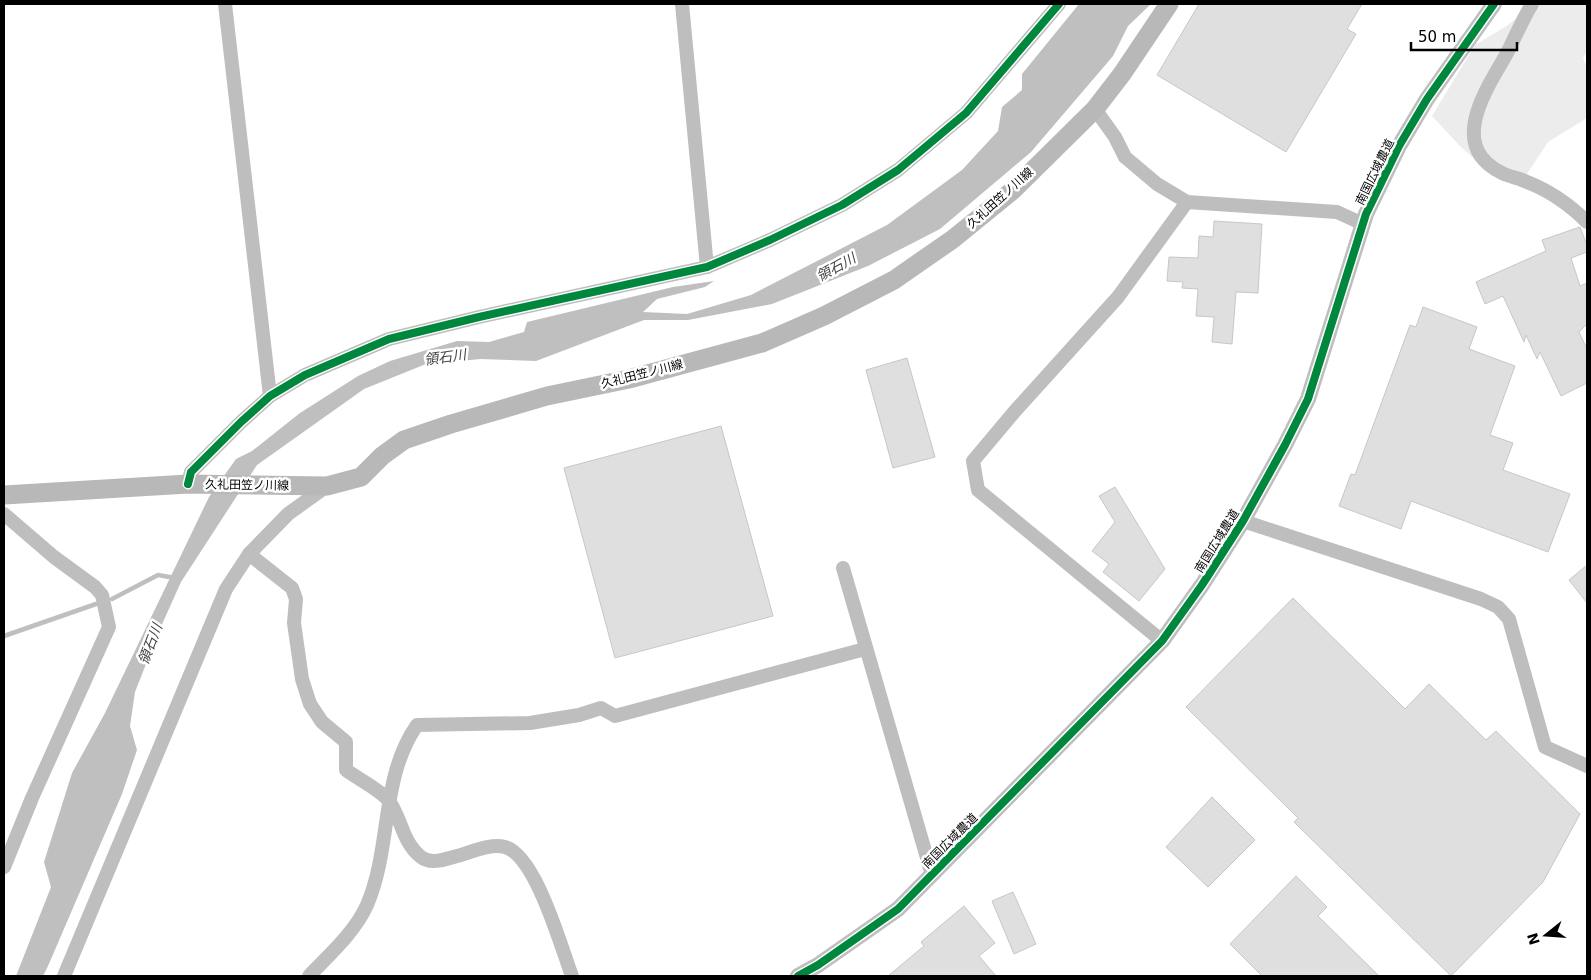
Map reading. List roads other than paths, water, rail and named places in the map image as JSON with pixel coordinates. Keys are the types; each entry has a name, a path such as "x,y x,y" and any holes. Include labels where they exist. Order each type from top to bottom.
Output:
{"main road":[{"name":"久礼田笠ノ川線","path":"4,495 192,484 318,486 361,478 382,456 404,440 451,424 547,396 629,378 762,343 824,316 894,280 953,239 1012,191 1094,109 1122,74 1168,4"}],"street":[{"path":"225,4 270,396"},
{"path":"682,4 707,268"},
{"path":"192,484 191,472 270,396 305,375 389,339 479,317 707,268 842,205 898,170 966,112 1059,4"},
{"name":"南国広域農道","path":"798,976 818,966 898,909 1162,641 1202,585 1243,521 1308,399 1363,224 1399,146 1427,99 1494,4"},
{"path":"1532,4 1480,99 1473,130 1476,145 1484,161 1496,169 1550,193 1576,210 1587,222"},
{"path":"1094,109 1115,137 1125,157 1157,184 1188,202 1337,212 1363,224"},
{"path":"1162,641 978,490 973,461 1015,410 1118,297 1188,202"},
{"path":"64,976 226,589 249,554 318,486"},
{"path":"4,514 54,557 95,587 102,596 109,627 32,798 4,867"},
{"path":"1243,521 1481,599 1498,607 1509,619 1545,747 1587,766"},
{"path":"249,554 292,588 296,599 294,623 302,679 310,704 322,722 346,742 346,770 389,800 406,841 422,858 434,861 494,846 507,848 520,857 535,880 572,976"},
{"path":"843,568 932,875"},
{"path":"309,976 350,932 367,906 382,860 389,800 403,752 409,737 417,725 530,723 579,715 601,708 616,716 865,649"}],"water":[{"name":"領石川","path":"1079,4 1151,4 1128,26 1113,56 1031,152 940,229 868,266 772,304 688,320 644,320 536,361 481,359 426,364 364,389 257,465 181,582 159,631 135,692 130,726 137,750 122,794 48,966 43,976 16,976 51,887 44,862 72,773 105,713 209,497 236,459 252,451 300,413 358,376 390,361 457,341 489,342 524,332 527,322 673,287 714,281 705,287 657,299 643,312 687,314 751,295 887,225 962,170 998,131 1002,107 1022,90 1022,74"}],"waterway":[{"path":"112,599 158,575 175,578"},
{"path":"4,636 96,604"}]}
